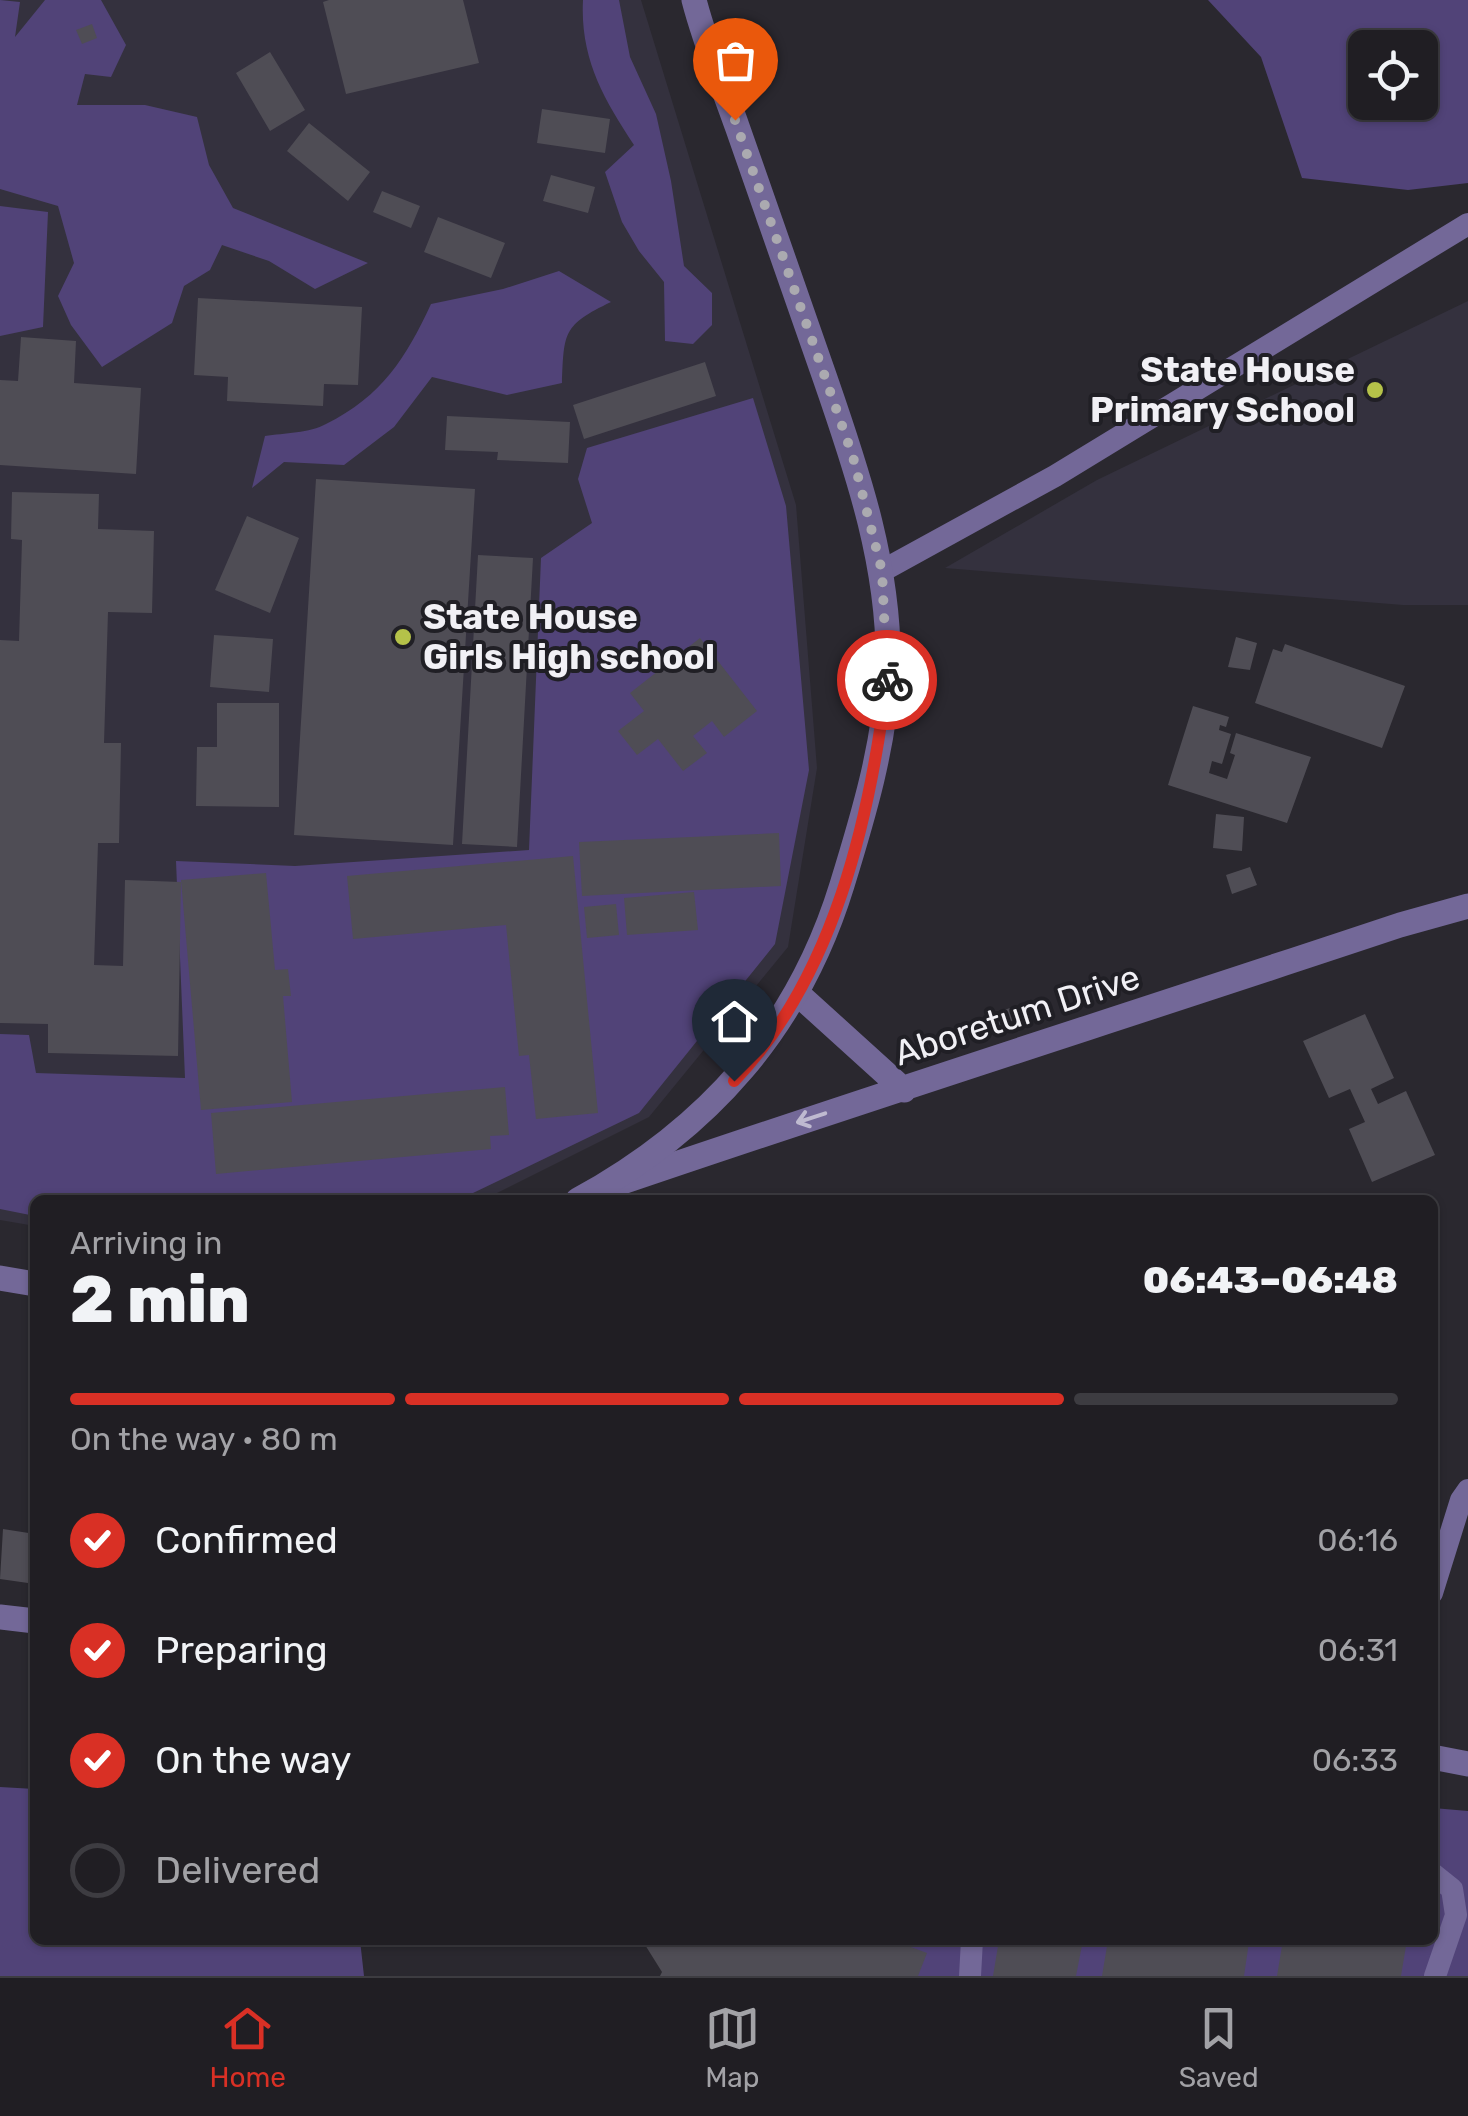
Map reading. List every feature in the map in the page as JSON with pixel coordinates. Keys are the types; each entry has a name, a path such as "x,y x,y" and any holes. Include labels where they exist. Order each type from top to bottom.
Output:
{"street":[{"path":"587,1195 696,1121 753,1061 798,994 830,926 856,837 879,747 888,672 882,571 853,457 694,0"},
{"name":"Aboretum Drive","path":"590,1195 815,1116 1468,906"},
{"path":"798,994 904,1090"},
{"path":"0,1278 30,1283"},
{"path":"0,1617 30,1620"},
{"path":"1438,1758 1468,1764"}],"lane":[{"path":"882,571 1055,476 1468,224"},
{"path":"1438,1574 1461,1500 1468,1490"},
{"path":"1435,1976 1456,1916 1452,1889 1438,1878"},
{"path":"970,1976 972,1945"}],"shaded area":[{"name":"State House Girls High school","path":"0,0 641,0 796,505 817,768 788,947 649,1117 493,1195 30,1195 30,1225 0,1220"},
{"path":"0,0 20,2 15,37 45,0 101,0 126,45 111,77 85,74 77,105 145,105 197,117 209,165 233,208 368,263 315,289 269,261 222,245 210,270 184,286 172,323 102,367 71,325 58,296 74,263 58,206 0,189"},
{"path":"583,0 619,0 630,57 656,114 684,266 712,293 712,325 693,344 665,341 664,282 622,222 605,172 634,145 596,77 585,41"},
{"path":"1208,0 1468,0 1468,183 1408,190 1302,178 1261,57"},
{"path":"0,206 48,212 43,327 0,336"},
{"path":"559,271 611,302 583,317 569,332 562,383 507,395 432,377 394,427 344,465 284,462 252,488 265,436 320,427 363,401 402,358 431,304 503,289"},
{"name":"State House Primary School","path":"1468,301 1468,605 1403,605 945,568 1097,480"},
{"path":"753,398 786,506 809,770 775,944 639,1113 473,1193 30,1195 30,1215 0,1209 0,1034 29,1035 36,1073 185,1078 176,861 295,866 529,850 541,558 592,523 578,479 587,448"},
{"path":"0,1787 30,1789 30,1945 361,1945 364,1976 0,1976"},
{"path":"1438,1808 1468,1811 1468,1976 868,1976 877,1945 1438,1945"}],"building":[{"path":"463,0 479,63 346,94 323,2"},
{"path":"92,24 97,38 82,44 76,30"},
{"path":"270,52 305,110 270,131 236,73"},
{"path":"542,109 610,119 605,153 537,143"},
{"path":"309,123 370,172 348,201 287,151"},
{"path":"551,175 595,187 588,213 543,201"},
{"path":"382,191 420,206 411,228 373,212"},
{"path":"438,217 505,243 491,278 424,252"},
{"path":"198,298 362,307 358,385 324,384 323,406 227,401 228,377 194,375"},
{"path":"21,337 76,341 74,383 141,388 136,474 0,465 0,380 18,381"},
{"path":"705,362 716,396 584,439 573,405"},
{"path":"447,416 570,422 568,463 497,460 498,452 445,450"},
{"path":"316,479 475,489 453,845 294,835"},
{"path":"12,492 99,494 98,529 154,531 152,613 108,612 104,743 121,743 119,843 98,843 94,965 123,966 125,880 181,882 178,1056 48,1053 48,1024 0,1023 0,640 19,641 22,540 11,539"},
{"path":"247,516 299,538 270,613 215,590"},
{"path":"478,555 533,558 517,847 462,844"},
{"path":"214,635 273,639 269,692 210,687"},
{"path":"1236,637 1257,643 1250,670 1228,667"},
{"path":"700,638 757,711 724,737 712,721 693,736 707,753 683,771 658,739 637,755 618,731 644,711 630,693"},
{"path":"1285,644 1405,686 1382,748 1255,703 1273,649 1282,652"},
{"path":"217,703 279,703 279,807 196,806 197,747 217,747"},
{"path":"1193,706 1229,717 1226,727 1220,725 1219,730 1231,734 1222,764 1212,761 1209,773 1227,779 1235,755 1230,753 1236,733 1311,757 1287,823 1168,785"},
{"path":"1216,814 1244,817 1242,851 1213,848"},
{"path":"779,833 781,886 582,896 579,842"},
{"path":"573,856 598,1113 536,1119 529,1055 519,1056 506,925 353,939 347,876"},
{"path":"1250,867 1257,885 1232,894 1226,875"},
{"path":"266,873 275,970 288,969 291,996 283,996 292,1102 201,1110 181,880"},
{"path":"694,892 698,930 627,935 624,898"},
{"path":"616,904 619,935 587,938 584,907"},
{"path":"1013,1007 1017,1019 997,1026 992,1014"},
{"path":"1365,1014 1394,1078 1371,1089 1378,1104 1406,1091 1435,1155 1372,1182 1349,1129 1365,1122 1350,1089 1329,1098 1303,1041"},
{"path":"505,1087 509,1135 490,1136 491,1149 216,1174 211,1113"},
{"path":"3,1529 30,1533 30,1583 0,1579"},
{"path":"645,1945 905,1945 927,1953 918,1976 660,1976 662,1972"},
{"path":"998,1945 1082,1945 1076,1976 993,1976"},
{"path":"1107,1945 1249,1945 1244,1976 1102,1976"},
{"path":"1282,1945 1406,1945 1401,1976 1277,1976"}],"way so far":[{"path":"735,120 853,457 882,571 887,680"}],"place":[{"name":"State House Primary School","path":"1375,390"},
{"name":"State House Girls High school","path":"403,637"}],"route":[{"path":"734,1081 753,1061 798,994 830,926 879,747 887,680"}]}
